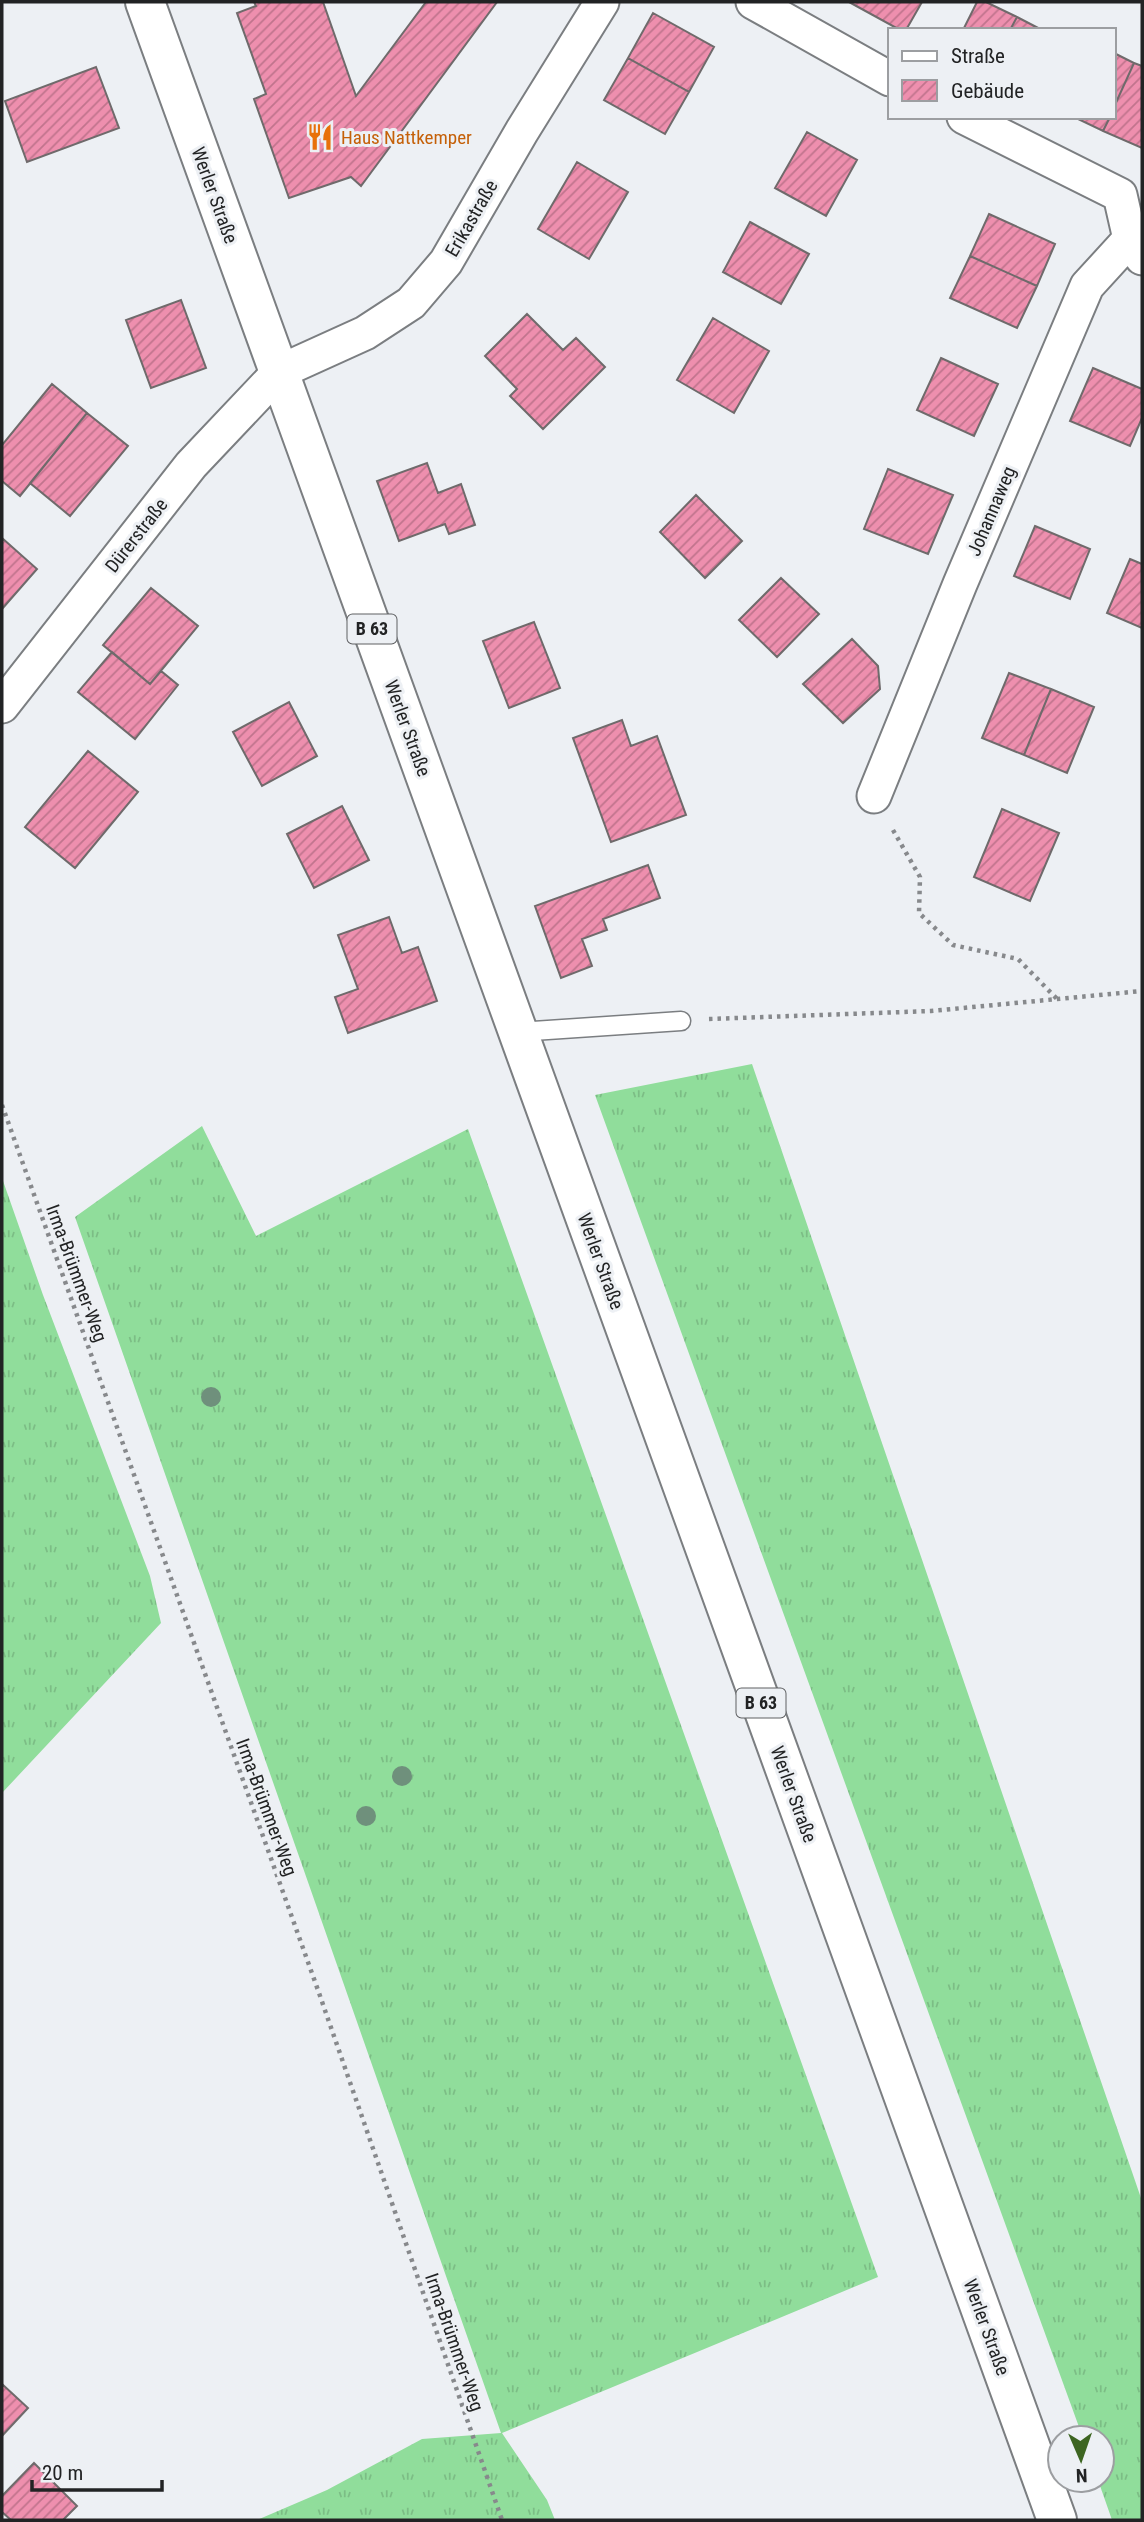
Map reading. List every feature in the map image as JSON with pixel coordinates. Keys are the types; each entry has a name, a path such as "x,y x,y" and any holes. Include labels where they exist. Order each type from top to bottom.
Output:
{"main road":[{"name":"Werler Straße","path":"145,2 1057,2520"}],"street":[{"name":"Erikastraße","path":"279,372 365,333 411,303 446,262 522,131 602,2"},
{"path":"753,2 888,78"},
{"path":"968,119 1121,195 1136,249"},
{"name":"Johannaweg","path":"874,796 960,584 1087,286 1136,249"},
{"name":"Dürerstraße","path":"2,706 191,465 279,372"}],"lane":[{"path":"518,1032 681,1021"}],"path":[{"path":"874,796 920,877 919,913 953,945 1018,959 1058,1000"},
{"path":"681,1021 931,1011 1142,991"},
{"name":"Irma-Brümmer-Weg","path":"2,1105 314,1980 502,2520"}],"green space":[{"path":"752,1064 1142,2201 1142,2520 1112,2520 1103,2494 1116,2494 1116,2424 1078,2424 595,1095"},
{"path":"202,1126 256,1236 468,1129 878,2277 502,2433 547,2500 555,2520 257,2520 327,2490 422,2439 501,2433 75,1217"},
{"path":"2,1178 43,1295 150,1576 161,1623 2,1793"}],"building":[{"path":"254,2 323,2 356,96 426,2 497,2 361,186 351,177 289,198 254,99 266,94 237,13 256,6"},
{"path":"849,2 922,2 907,28 896,28"},
{"path":"977,2 986,2 1017,17 1011,28 964,28"},
{"path":"653,13 714,47 689,92 628,58"},
{"path":"1017,17 1038,28 1011,28"},
{"path":"1116,54 1134,63 1116,103"},
{"path":"628,58 689,92 665,134 604,100"},
{"path":"1134,63 1142,66 1142,148 1103,131 1109,119 1116,119 1116,103"},
{"path":"96,67 119,128 27,162 5,101"},
{"path":"1078,119 1109,119 1103,131"},
{"path":"807,132 857,160 826,216 775,188"},
{"path":"577,162 628,192 589,259 538,229"},
{"path":"989,214 1055,244 1037,286 970,256"},
{"path":"750,222 809,254 781,304 723,272"},
{"path":"970,256 1037,286 1017,328 950,298"},
{"path":"181,300 206,368 151,388 126,320"},
{"path":"527,314 563,350 576,338 605,367 543,429 510,396 517,389 485,356"},
{"path":"713,318 769,351 734,413 677,380"},
{"path":"941,358 998,384 974,436 917,410"},
{"path":"1093,368 1142,389 1142,418 1130,446 1070,421"},
{"path":"52,384 87,413 20,496 2,481 2,445"},
{"path":"87,413 128,446 70,516 30,483"},
{"path":"427,463 438,493 461,484 475,525 449,534 445,524 399,541 377,481"},
{"path":"888,469 953,495 928,554 864,529"},
{"path":"696,495 742,541 705,578 660,532"},
{"path":"1035,526 1090,549 1070,599 1014,576"},
{"path":"2,538 37,569 2,609"},
{"path":"1130,559 1142,564 1142,628 1107,613"},
{"path":"781,578 819,614 777,657 739,620"},
{"path":"151,588 198,626 150,684 103,645"},
{"path":"534,622 560,688 509,708 483,641"},
{"path":"852,639 878,666 880,689 843,723 803,684"},
{"path":"112,652 150,684 161,671 178,685 135,739 78,692"},
{"path":"1009,673 1051,689 1024,755 982,738"},
{"path":"1051,689 1094,707 1067,773 1024,755"},
{"path":"289,702 317,756 262,786 233,732"},
{"path":"622,720 631,746 657,736 686,815 611,842 573,738"},
{"path":"88,751 138,792 75,868 25,827"},
{"path":"342,806 369,860 314,888 287,834"},
{"path":"1002,809 1059,833 1030,901 974,877"},
{"path":"648,865 660,898 603,919 607,930 582,939 592,966 561,978 535,906"},
{"path":"389,917 402,953 418,947 437,1001 348,1033 335,997 358,989 338,935"},
{"path":"2,2384 28,2408 2,2436"},
{"path":"34,2463 77,2506 63,2520 11,2520 2,2512 2,2496"}],"place":[{"name":"Haus Nattkemper","path":"320,137"}]}
